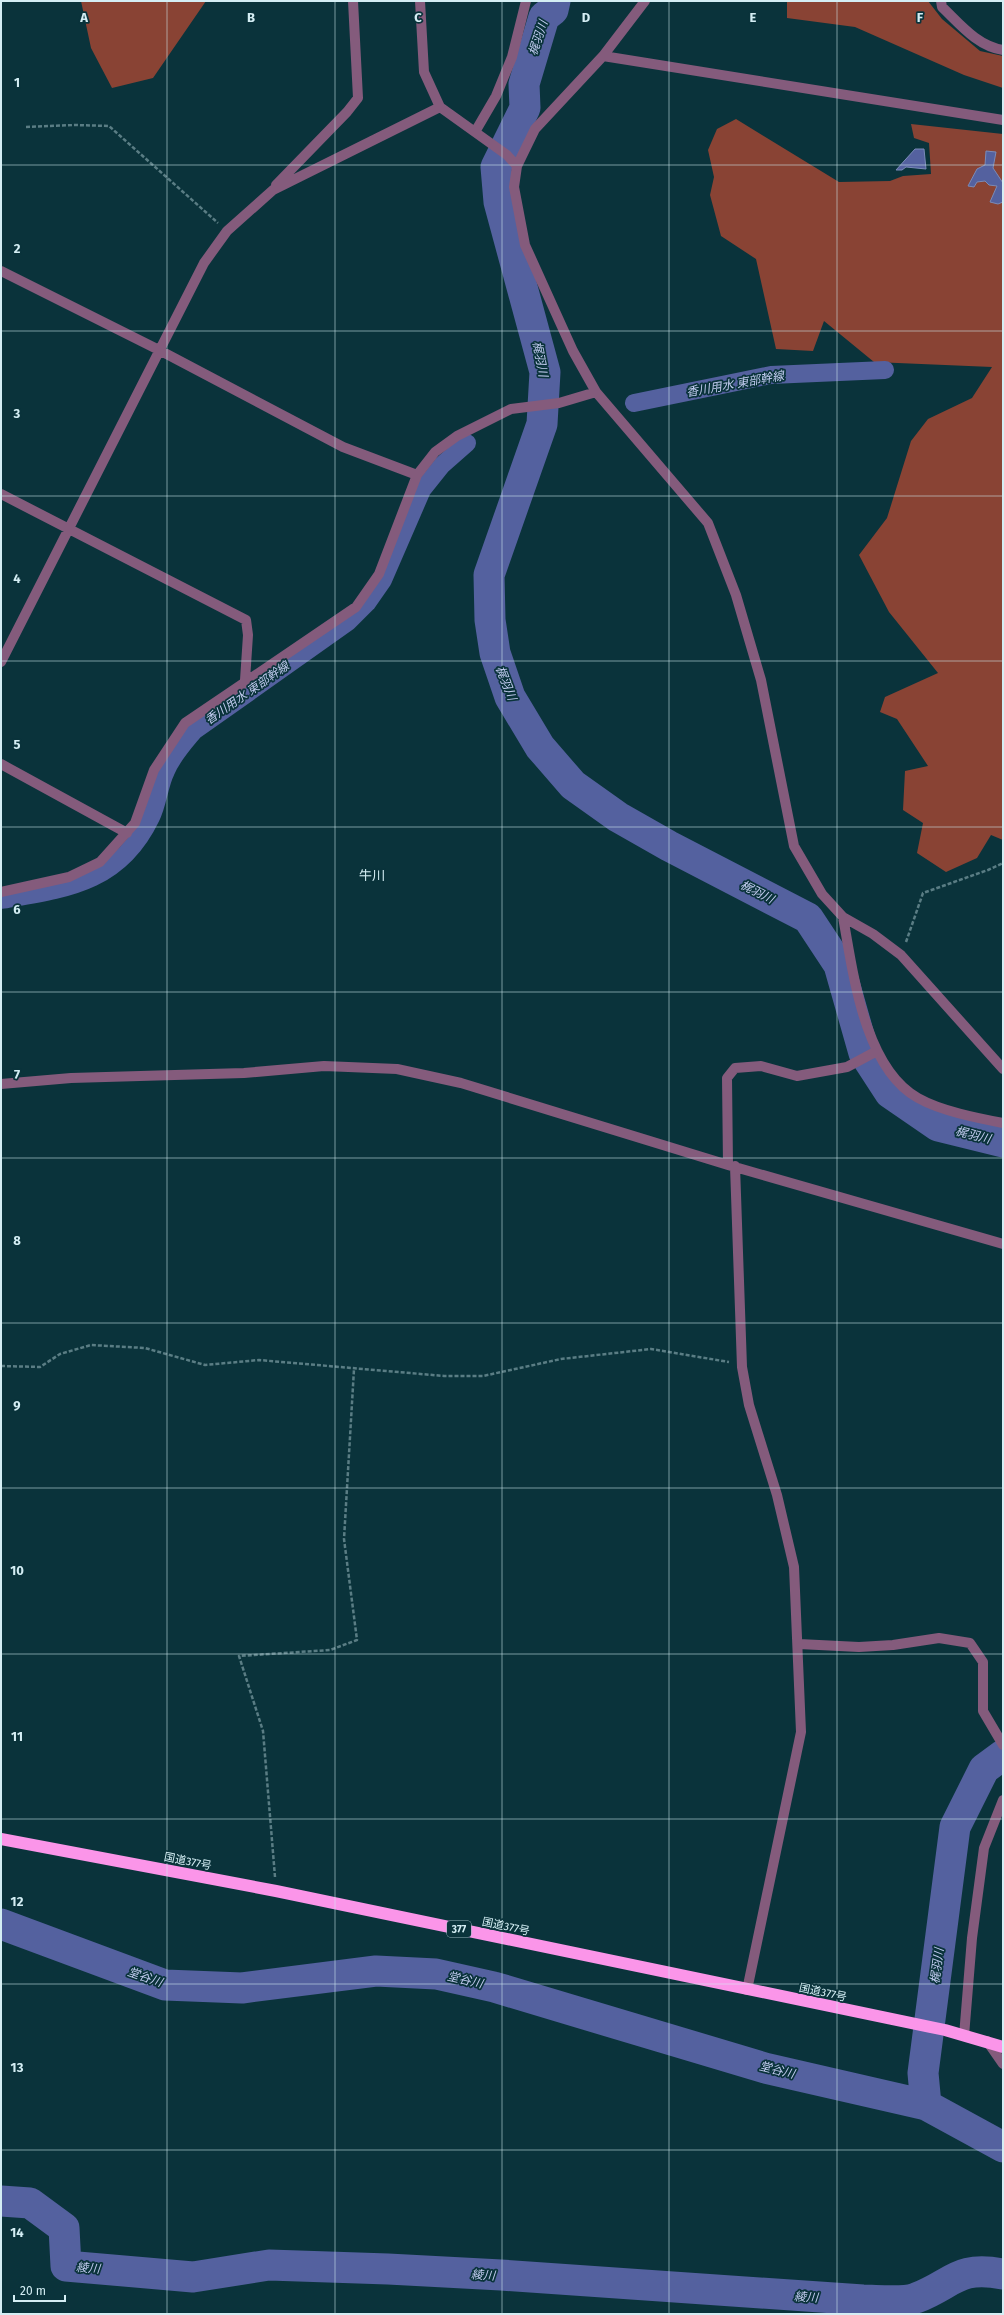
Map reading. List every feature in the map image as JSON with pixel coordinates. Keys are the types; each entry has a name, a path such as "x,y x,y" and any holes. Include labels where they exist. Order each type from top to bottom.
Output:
{"highway":[{"name":"国道377号","path":"1,1839 276,1891 945,2030 987,2041 1003,2047"}],"street":[{"path":"1,662 204,262 227,231 272,190 347,112 358,98 353,1"},
{"path":"420,1 424,72 440,107 507,155 517,166"},
{"path":"477,134 496,96 512,58 526,1"},
{"path":"645,1 603,56 535,129 517,166 514,187 525,245 573,351 596,392 708,523 736,596 761,680 794,846 822,894 843,917 873,934 901,955 1003,1069"},
{"path":"941,1 942,7 975,38 994,48 1003,50"},
{"path":"603,56 1003,120"},
{"path":"272,190 440,107"},
{"path":"1,271 159,350 343,447 417,475"},
{"path":"1,892 69,877 100,862 136,823 154,770 185,723 246,680 356,607 379,574 417,475 435,452 457,436 511,409 559,403 596,392"},
{"path":"1,494 246,620 248,635 246,680"},
{"path":"1,764 127,833"},
{"path":"843,917 860,1007 875,1053 895,1079 917,1098 955,1112 1003,1123"},
{"path":"747,1990 801,1732 799,1644 794,1567 776,1495 749,1405 742,1364 727,1078 735,1068 761,1066 797,1076 847,1067 875,1053"},
{"path":"1,1084 71,1078 244,1072 324,1066 397,1069 461,1083 732,1165 1003,1244"},
{"path":"799,1644 859,1647 893,1645 939,1638 970,1643 983,1662 983,1711 996,1736 1003,1745"},
{"path":"964,2036 972,1938 984,1848 1003,1800"},
{"path":"987,2041 1003,2064"}],"path":[{"path":"26,127 75,124 109,126 227,231"},
{"path":"901,955 923,893 1003,863"},
{"path":"1,1366 40,1367 60,1354 91,1345 145,1348 205,1365 258,1360 444,1376 483,1376 561,1359 651,1349 742,1364"},
{"path":"276,1891 263,1731 240,1656 330,1650 357,1640 344,1539 354,1369"}],"shaded area":[{"path":"81,1 206,1 153,78 112,88 91,48"},
{"path":"787,1 928,1 942,19 980,51 1003,56 1003,88 964,75 855,27 787,18"},
{"path":"736,119 839,182 890,181 903,176 931,174 929,143 914,138 911,124 1003,134 1003,840 991,835 977,858 946,872 917,853 923,823 903,810 905,771 928,766 897,719 880,712 885,697 938,673 889,612 859,555 887,518 911,441 928,419 972,398 992,367 874,362 824,321 813,351 776,349 756,259 721,236 710,195 714,177 708,150 717,129"}],"water":[{"path":"915,149 924,149 926,169 906,167 902,170 896,170"},
{"path":"986,151 996,152 993,168 1003,183 1003,202 998,204 990,202 997,186 989,185 985,181 977,182 974,187 968,186 977,169 985,165"}],"waterway":[{"name":"梶羽川","path":"555,1 553,10 544,17 524,84 525,108 496,167 499,202 545,372 542,424 489,575 490,620 495,653 510,697 540,747 573,785 618,817 669,846 808,918 839,965 864,1053 890,1093 938,1126 1003,1142"},
{"name":"香川用水 東部幹線","path":"634,403 771,375 885,370"},
{"name":"香川用水 東部幹線","path":"1,900 47,892 88,880 106,870 123,857 138,839 151,817 164,776 175,755 186,740 194,731 348,622 367,603 383,580 422,490 442,465 467,443"},
{"name":"梶羽川","path":"926,2105 923,2073 955,1827 984,1769 1003,1755"},
{"name":"堂谷川","path":"1,1924 165,1985 242,1988 376,1971 436,1974 494,1987 765,2068 926,2105 1003,2147"},
{"name":"綾川","path":"1,2201 30,2203 64,2228 66,2266 193,2277 269,2265 388,2269 501,2275 890,2301 911,2300 928,2293 956,2277 965,2274 975,2272 1003,2274"}],"district":[{"name":"牛川","path":"372,875"}]}
